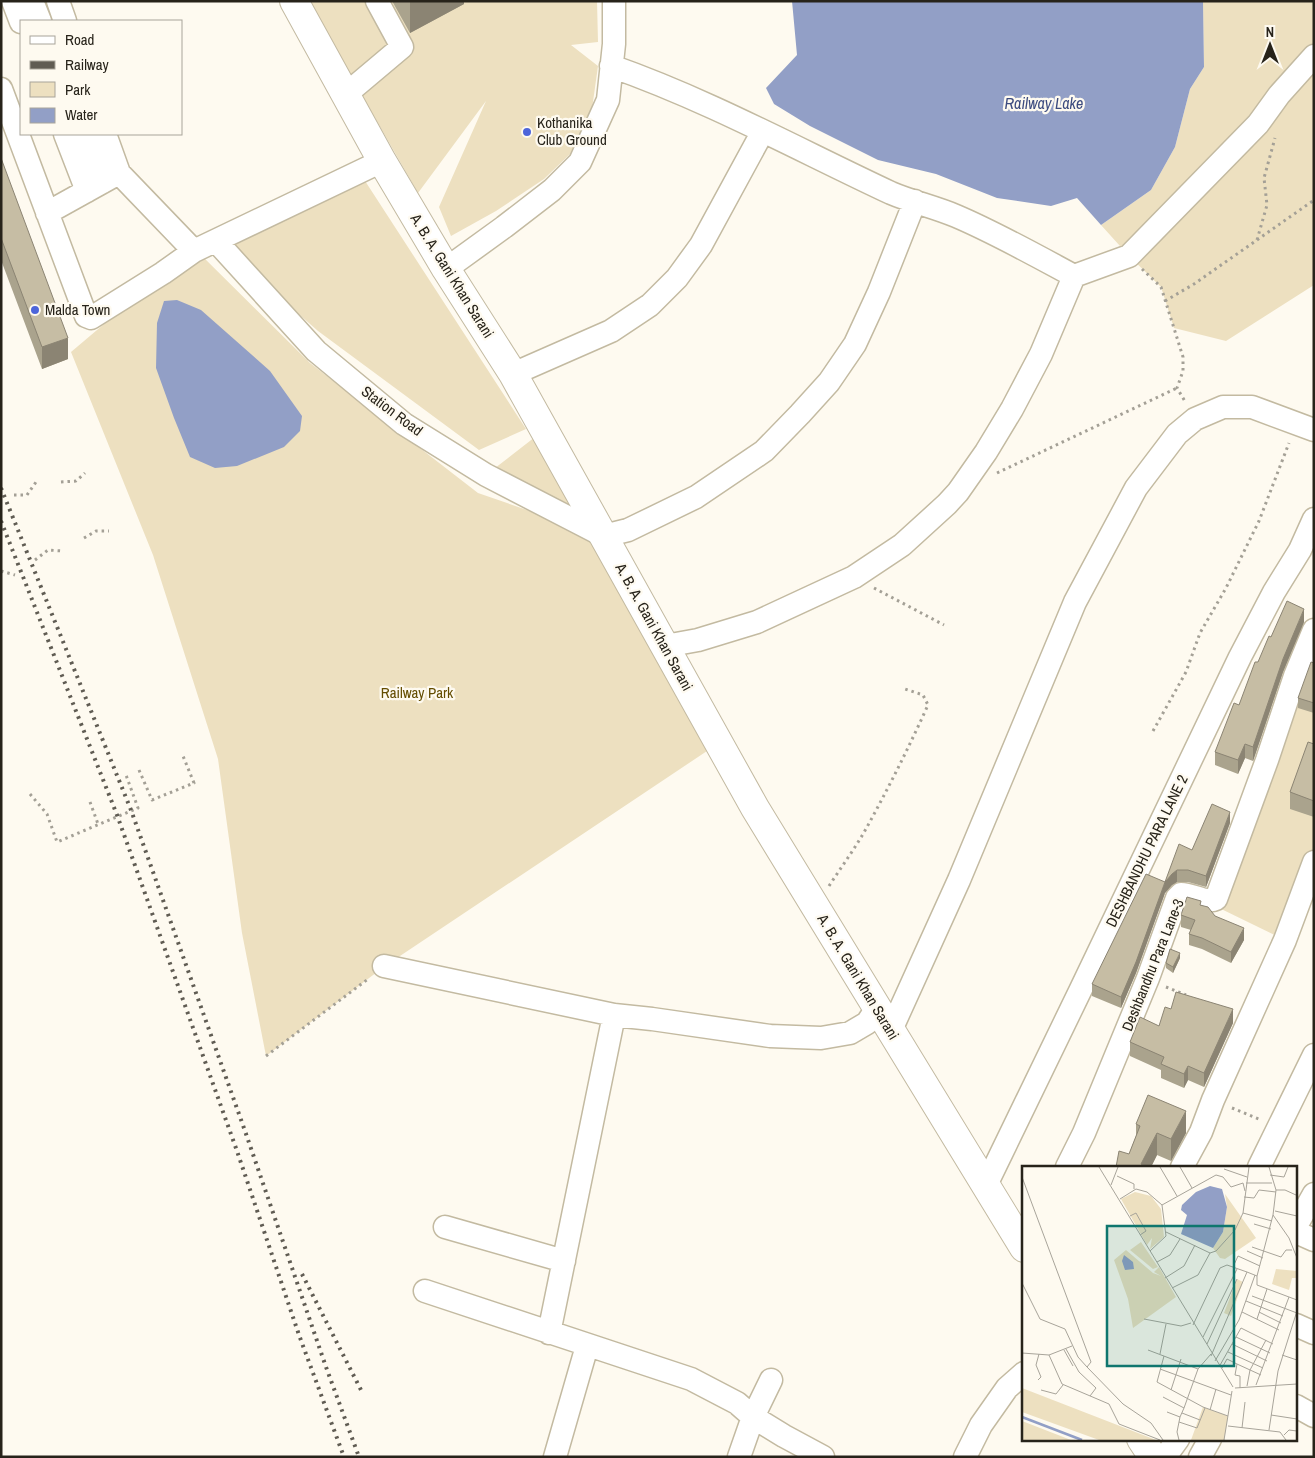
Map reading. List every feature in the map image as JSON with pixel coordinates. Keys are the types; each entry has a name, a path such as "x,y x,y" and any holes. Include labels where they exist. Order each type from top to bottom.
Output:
{"main road":[{"name":"A. B. A. Gani Khan Sarani","path":"294,1 382,161 446,268 513,374 755,808 1022,1245"},
{"path":"1142,1440 1154,1457"}],"street":[{"path":"13,1 20,20"},
{"path":"32,1 40,20"},
{"path":"58,1 65,20"},
{"path":"345,95 402,47 377,1"},
{"path":"446,268 552,190 580,162 608,100 614,44 614,1"},
{"path":"664,646 698,640 756,622 854,577 902,545 958,492 986,452 1041,354 1074,276 1129,256 1258,124 1279,95 1314,56"},
{"path":"612,66 644,77 763,131 894,194 956,216 1019,246 1074,276"},
{"path":"1,89 86,316 88,317 93,317 194,251 382,161"},
{"path":"513,374 612,331 650,305 677,278 701,245 763,131"},
{"path":"66,135 103,182 194,251"},
{"path":"84,135 103,182"},
{"path":"103,182 105,135"},
{"path":"47,213 103,182"},
{"path":"604,536 628,530 696,497 764,451 800,414 829,382 855,344 879,292 914,202"},
{"name":"Station Road","path":"216,241 316,351 404,424 486,475 604,536"},
{"path":"891,1030 959,880 1075,602 1136,488 1177,434 1196,419 1222,406 1252,406 1305,427"},
{"name":"DESHBANDHU PARA LANE 2","path":"986,1185 1240,656 1312,526"},
{"name":"Deshbandhu Para Lane-3","path":"1068,1166 1084,1133 1148,978 1177,898 1181,894 1189,894 1207,901 1216,899 1267,760 1295,676 1314,630"},
{"path":"1183,1166 1201,1132 1213,1100 1285,940 1314,862"},
{"path":"384,966 614,1016 652,1019 770,1036 821,1038 850,1033 867,1023 877,1008"},
{"path":"549,1333 614,1016"},
{"path":"1260,1166 1314,1055"},
{"path":"1298,1222 1314,1194"},
{"path":"445,1228 564,1261"},
{"path":"1298,1233 1314,1240"},
{"path":"425,1291 691,1379 737,1402 753,1417 823,1457"},
{"path":"1298,1326 1314,1333"},
{"path":"555,1457 587,1346"},
{"path":"965,1457 991,1410 1007,1388 1022,1375"},
{"path":"739,1457 753,1417 771,1380"},
{"path":"1298,1407 1314,1416"},
{"path":"1165,1457 1177,1440"},
{"path":"1200,1457 1209,1440"}],"path":[{"path":"1257,240 1267,205 1264,178 1276,133"},
{"path":"1166,300 1194,284 1314,200"},
{"path":"993,475 1177,388 1183,371 1183,357 1166,300 1161,287 1129,256"},
{"path":"1177,388 1196,419"},
{"path":"1153,731 1186,672 1200,632 1226,588 1305,427"},
{"path":"62,482 76,481 85,473"},
{"path":"14,494 27,494 36,482"},
{"path":"84,538 96,531 108,531"},
{"path":"35,560 48,550 63,551"},
{"path":"1,570 15,575"},
{"path":"854,577 944,625"},
{"path":"816,907 887,791 928,705 923,694 905,689"},
{"path":"139,770 152,800 194,783 184,756"},
{"path":"30,794 47,814 57,842 138,808 126,775"},
{"path":"90,802 98,824"},
{"path":"266,1056 384,966"},
{"path":"1148,978 1193,999"},
{"path":"1213,1100 1279,1127"}],"green space":[{"path":"308,1 597,1 598,42 571,45 598,66 592,109 570,154 544,179 496,211 451,236 439,207 486,101 418,193"},
{"path":"1203,1 1314,1 1314,285 1226,341 1174,328 1161,287 1101,225 1151,190 1175,147 1190,89 1204,67"},
{"path":"356,167 526,429 479,450 318,331 276,294 234,245"},
{"name":"Railway Park","path":"194,248 310,363 478,493 599,535 486,475 544,430 719,743 385,966 266,1056 242,933 218,759 153,555 71,352"},
{"path":"1314,632 1314,861 1285,940 1213,905"}],"water":[{"name":"Railway Lake","path":"792,1 1203,1 1204,67 1190,89 1175,147 1151,190 1101,225 1077,198 1051,206 997,198 936,174 878,160 810,126 774,104 766,88 797,55"},
{"path":"177,300 201,310 270,371 302,416 300,431 284,447 237,466 215,468 190,457 156,368 157,323 164,301"}],"building":[{"name":"Malda Town","path":"1,158 68,338 42,347 1,238"},
{"path":"1287,601 1304,609 1283,659 1253,747 1245,744 1238,760 1215,752 1234,703 1239,705 1255,662 1258,662"},
{"path":"1311,662 1314,663 1314,703 1298,698"},
{"path":"1308,742 1314,744 1314,801 1290,792"},
{"path":"1212,804 1230,812 1206,876 1188,870 1177,870 1165,882 1179,844 1192,850"},
{"path":"1146,874 1165,882 1136,962 1121,997 1092,984"},
{"path":"1187,897 1201,901 1200,905 1208,907 1215,916 1244,928 1231,952 1189,934 1195,920 1181,915"},
{"path":"1170,949 1180,953 1173,967 1166,963"},
{"path":"1176,992 1233,1009 1204,1073 1188,1066 1184,1074 1161,1064 1164,1057 1130,1042 1140,1017 1159,1026 1165,1007 1171,1009"},
{"path":"1148,1095 1186,1111 1171,1139 1157,1133 1141,1164 1144,1166 1116,1166 1119,1151 1129,1154 1140,1126 1136,1124"}],"railway":[{"path":"1,488 131,810 359,1457"},
{"path":"1,521 117,815 237,1151 299,1335 344,1457"},
{"path":"302,1274 361,1390"}],"place":[{"name":"Kothanika Club Ground","path":"527,132"},
{"name":"Malda Town","path":"35,310"}]}
